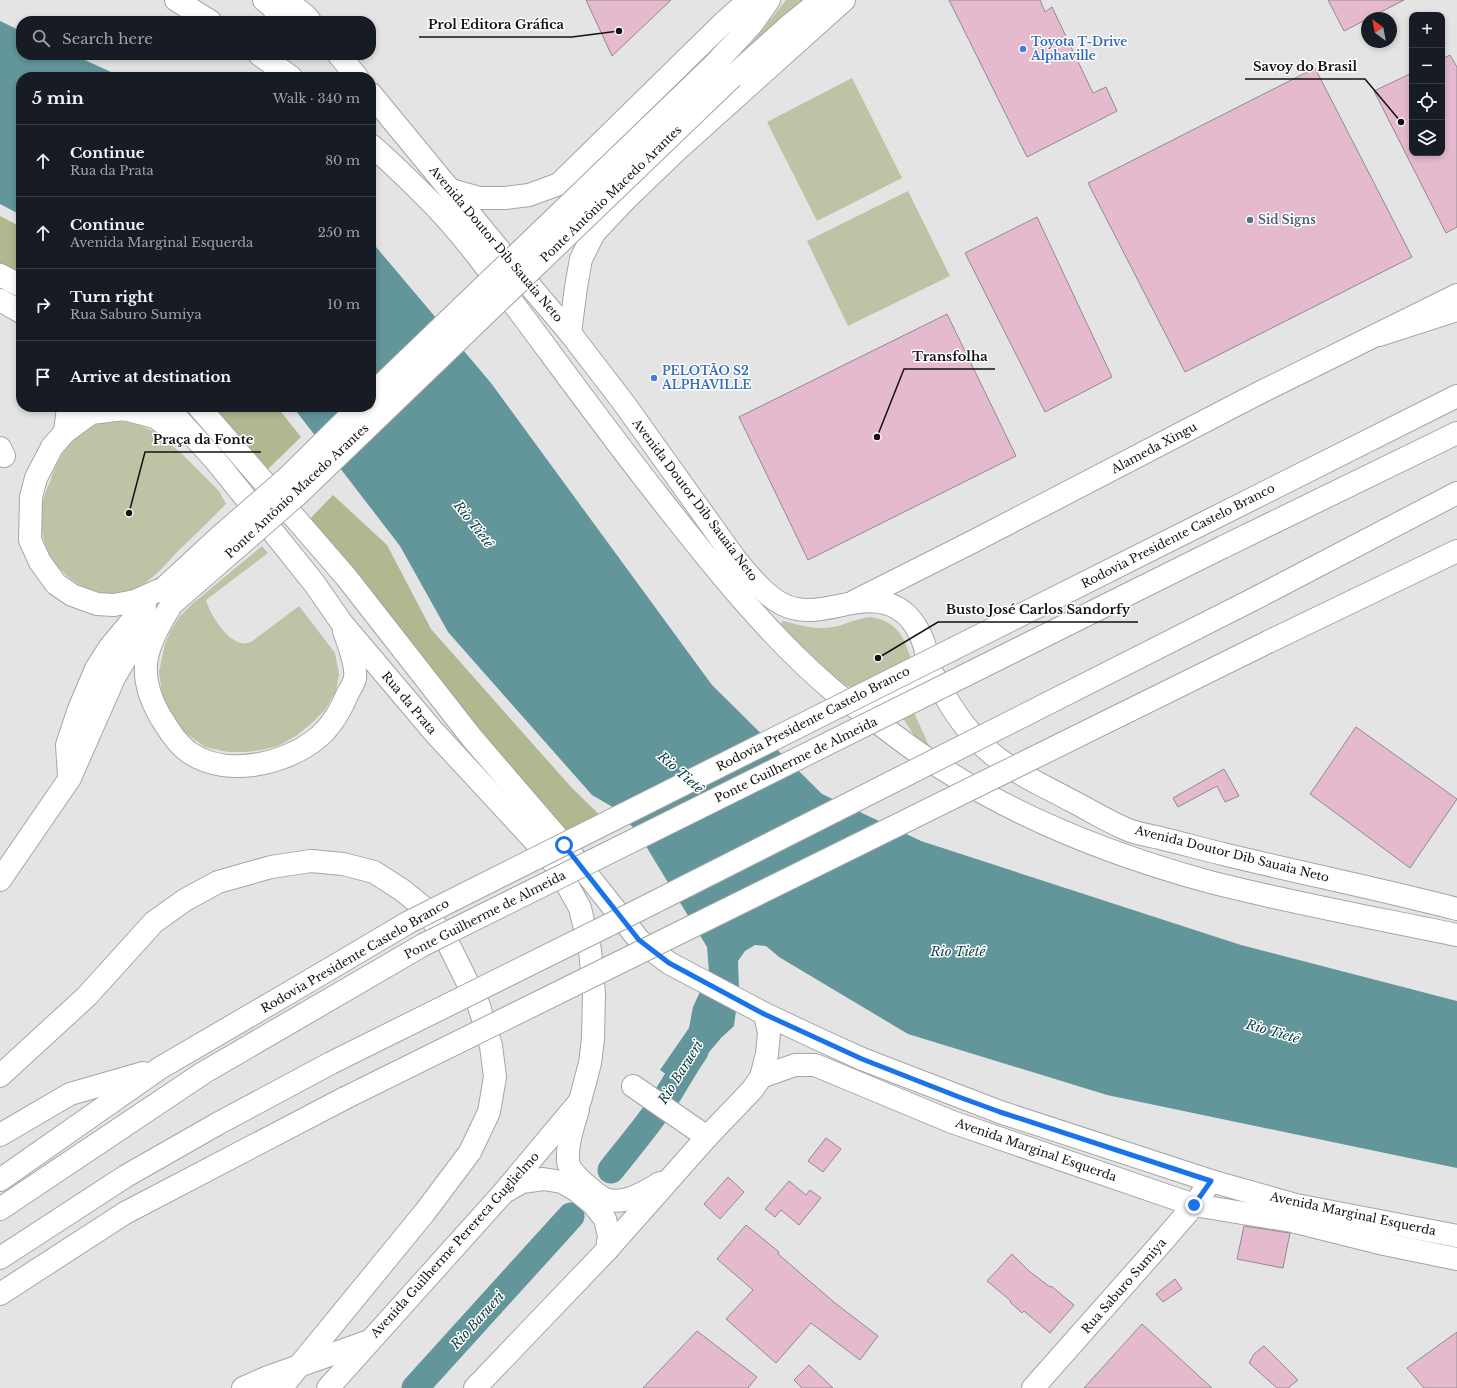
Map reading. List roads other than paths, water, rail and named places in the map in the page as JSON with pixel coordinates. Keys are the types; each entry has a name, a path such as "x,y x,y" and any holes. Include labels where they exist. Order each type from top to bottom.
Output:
{"main road":[{"path":"176,0 202,16"},
{"path":"264,0 271,5 276,12 285,6 306,16"},
{"path":"451,190 480,198 505,198 529,195 558,184 749,0"},
{"name":"Ponte Antônio Macedo Arantes","path":"376,390 714,65 752,24 769,0"},
{"name":"Ponte Antônio Macedo Arantes","path":"168,596 296,496 732,77 791,24 821,0"},
{"path":"570,333 581,259 594,233 627,198 677,150 844,0"},
{"path":"268,60 286,72"},
{"path":"290,60 292,72"},
{"path":"343,60 353,72"},
{"name":"Avenida Doutor Dib Sauaia Neto","path":"376,100 570,333 623,402 736,560 753,580 768,594 783,605 797,609 813,610 841,606 853,602 880,602 887,603 900,610 911,620 920,633 926,649 927,663 943,693 963,725 977,740 1019,774 1132,831 1392,892 1457,909"},
{"name":"Avenida Doutor Dib Sauaia Neto","path":"376,150 433,204 472,249 598,417 725,580 773,633 844,700 857,707"},
{"path":"558,184 564,201 572,215 582,225 594,233"},
{"path":"0,275 16,283"},
{"name":"Alameda Xingu","path":"853,602 1032,512 1257,394 1379,335 1457,295"},
{"path":"0,300 16,309"},
{"path":"1379,335 1457,310"},
{"name":"Rodovia Presidente Castelo Branco","path":"0,1180 160,1068 409,922 1457,396"},
{"path":"65,432 67,412"},
{"path":"99,412 91,413 65,432 52,447 36,478 30,497 30,540 40,562 56,584 72,595 97,604 114,605 168,596"},
{"path":"136,412 155,417 216,461"},
{"name":"Rua da Prata","path":"172,412 216,461 314,583 341,622 434,732 545,852 559,870 580,908 590,950 594,994 594,1022"},
{"name":"Avenida Marginal Esquerda","path":"203,412 346,578 472,738 564,845 639,940 669,963 760,1012 862,1059 1000,1112 1211,1181 1296,1205 1457,1236"},
{"name":"Ponte Antônio Macedo Arantes","path":"168,596 218,538 288,477 354,412"},
{"name":"Ponte Guilherme de Almeida","path":"308,1011 423,945 1223,547 1457,434"},
{"path":"0,1258 126,1176 219,1123 331,1063 642,909 1252,600 1457,493"},
{"path":"0,1294 125,1213 346,1098 1457,550"},
{"path":"168,596 151,639 146,658 146,683 152,703 178,743 190,754 209,762 234,766 259,764 277,760 297,751 326,730 342,707 355,678 352,653 341,622"},
{"path":"0,880 70,778 97,714 127,654 168,596"},
{"path":"857,707 881,702 905,690 915,683 927,663"},
{"path":"857,707 902,741 947,772 1039,821 1082,839 1140,860 1210,882 1320,907 1457,935"},
{"path":"0,1076 86,996 154,922 185,900 218,882 278,866 312,861 343,864 374,872 402,890 423,907 448,943 479,1006 491,1046 495,1077 489,1112 470,1152 425,1212 281,1388"},
{"name":"Rodovia Presidente Castelo Branco","path":"0,1209 203,1073 308,1011"},
{"path":"476,1388 607,1250 707,1137 748,1095 761,1077 770,1033 760,1012"},
{"name":"Avenida Guilherme Perereca Guglielmo","path":"594,1022 590,1063 568,1148 568,1162 578,1178 603,1198 614,1200 641,1194 676,1173"},
{"name":"Avenida Marginal Esquerda","path":"761,1077 796,1065 815,1065 952,1122 1194,1205 1292,1221 1384,1244 1457,1259"},
{"path":"0,1136 70,1094 160,1068"},
{"path":"633,1086 686,1124 707,1137"},
{"name":"Avenida Guilherme Perereca Guglielmo","path":"328,1388 504,1192 580,1101"},
{"path":"504,1192 522,1182 543,1179 562,1182 576,1190 593,1204 605,1219 608,1236 607,1250"},
{"name":"Rua Saburo Sumiya","path":"1033,1388 1194,1205 1211,1181"},
{"path":"243,1388 268,1377 369,1341"}],"water":[{"path":"0,21 16,29 16,60 85,60 111,72 16,72 16,212 0,204"},
{"name":"Rio Tietê","path":"376,247 491,383 712,685 822,794 921,841 1241,945 1457,1001 1457,1168 1107,1095 908,1034 779,957 766,946 755,945 745,951 738,961 739,988 734,1026 721,1038 700,1063 686,1088 660,1070 689,1028 693,1007 709,972 707,947 638,833 616,809 592,795 448,632 400,546 297,412 376,412"}],"waterway":[{"name":"Rio Barueri","path":"611,1170 658,1110 695,1051"},
{"name":"Rio Barueri","path":"415,1388 571,1216"}],"place":[{"name":"Prol Editora Gráfica","path":"619,31"},
{"name":"Toyota T-Drive Alphaville","path":"1023,49"},
{"name":"Savoy do Brasil","path":"1401,122"},
{"name":"Sid Signs","path":"1250,220"},
{"name":"PELOTÃO S2 ALPHAVILLE","path":"654,378"},
{"name":"Transfolha","path":"877,437"},
{"name":"Praça da Fonte","path":"129,513"},
{"name":"Busto José Carlos Sandorfy","path":"878,658"}]}
